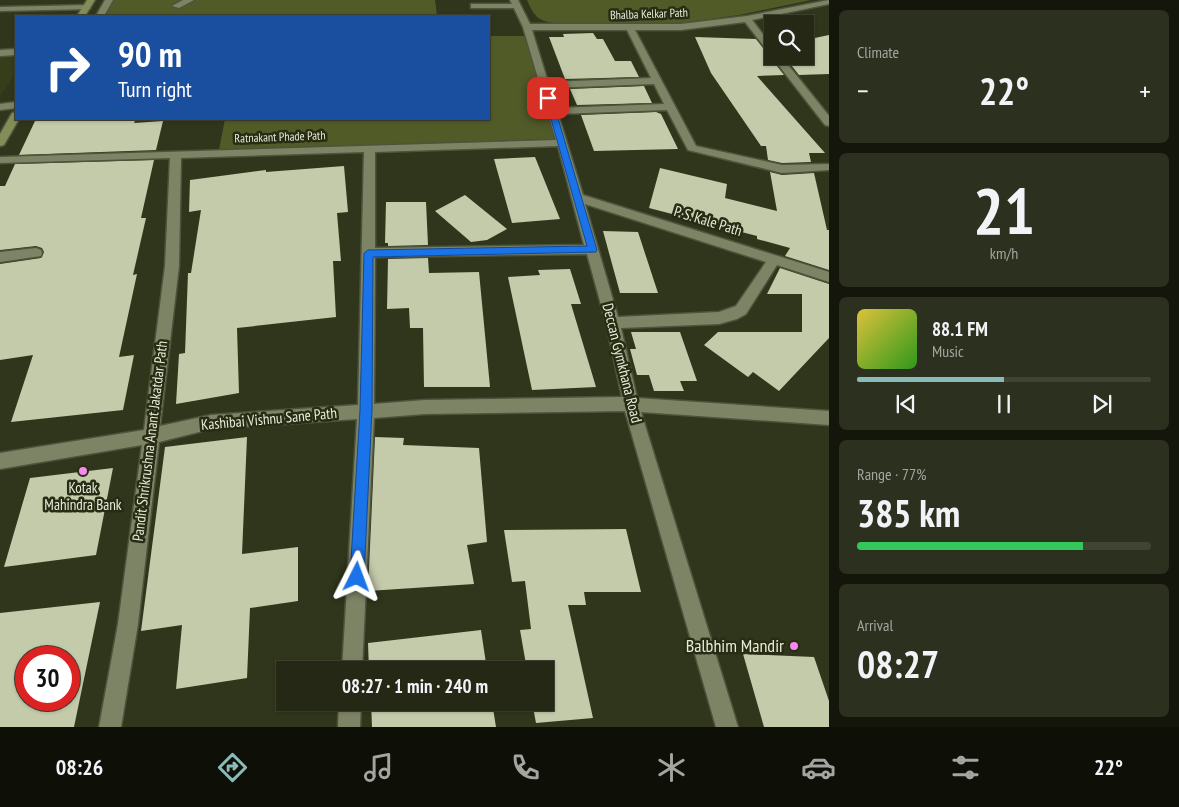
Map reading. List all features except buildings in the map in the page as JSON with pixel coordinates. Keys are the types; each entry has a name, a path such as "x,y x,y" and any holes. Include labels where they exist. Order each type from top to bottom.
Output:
{"street":[{"path":"101,15 109,0"},
{"path":"176,6 190,0"},
{"name":"Bhalba Kelkar Path","path":"527,27 681,27 747,19 829,2"},
{"path":"0,9 89,3"},
{"path":"82,15 89,3"},
{"path":"474,6 515,3"},
{"name":"Deccan Gymkhana Road","path":"515,3 527,27 545,85 613,323 631,404 728,727"},
{"path":"813,6 829,14"},
{"path":"747,19 764,41"},
{"path":"630,28 692,148 782,169 829,167"},
{"path":"0,53 15,52"},
{"path":"783,65 829,123"},
{"path":"545,85 657,81"},
{"path":"0,107 15,105"},
{"path":"552,111 670,106"},
{"path":"0,143 15,117"},
{"name":"Ratnakant Phade Path","path":"0,160 562,143"},
{"path":"352,661 366,410 370,148"},
{"name":"Pandit Shrikrushna Anant Jakatdar Path","path":"110,727 128,624 172,266 176,154"},
{"name":"P. S. Kale Path","path":"577,197 829,277"},
{"path":"368,253 592,250"},
{"path":"0,257 36,253"},
{"path":"613,323 719,318 732,315 741,310 774,259"},
{"name":"Kashibai Vishnu Sane Path","path":"0,461 151,436 211,422 366,410 424,407 631,404 829,418"},
{"path":"349,727 350,711"}],"shaded area":[{"path":"104,0 435,0 437,15 95,15"},
{"path":"527,0 811,0 739,15 682,23 562,24 540,19 533,12"},
{"path":"490,36 526,36 555,139 219,150 225,120 490,120"},
{"path":"0,49 15,49 15,74 0,96"}],"place":[{"name":"Kotak Mahindra Bank","path":"83,471"},
{"name":"Balbhim Mandir","path":"794,646"}],"route":[{"path":"357,577 366,410 368,253 592,250 548,98"}]}
